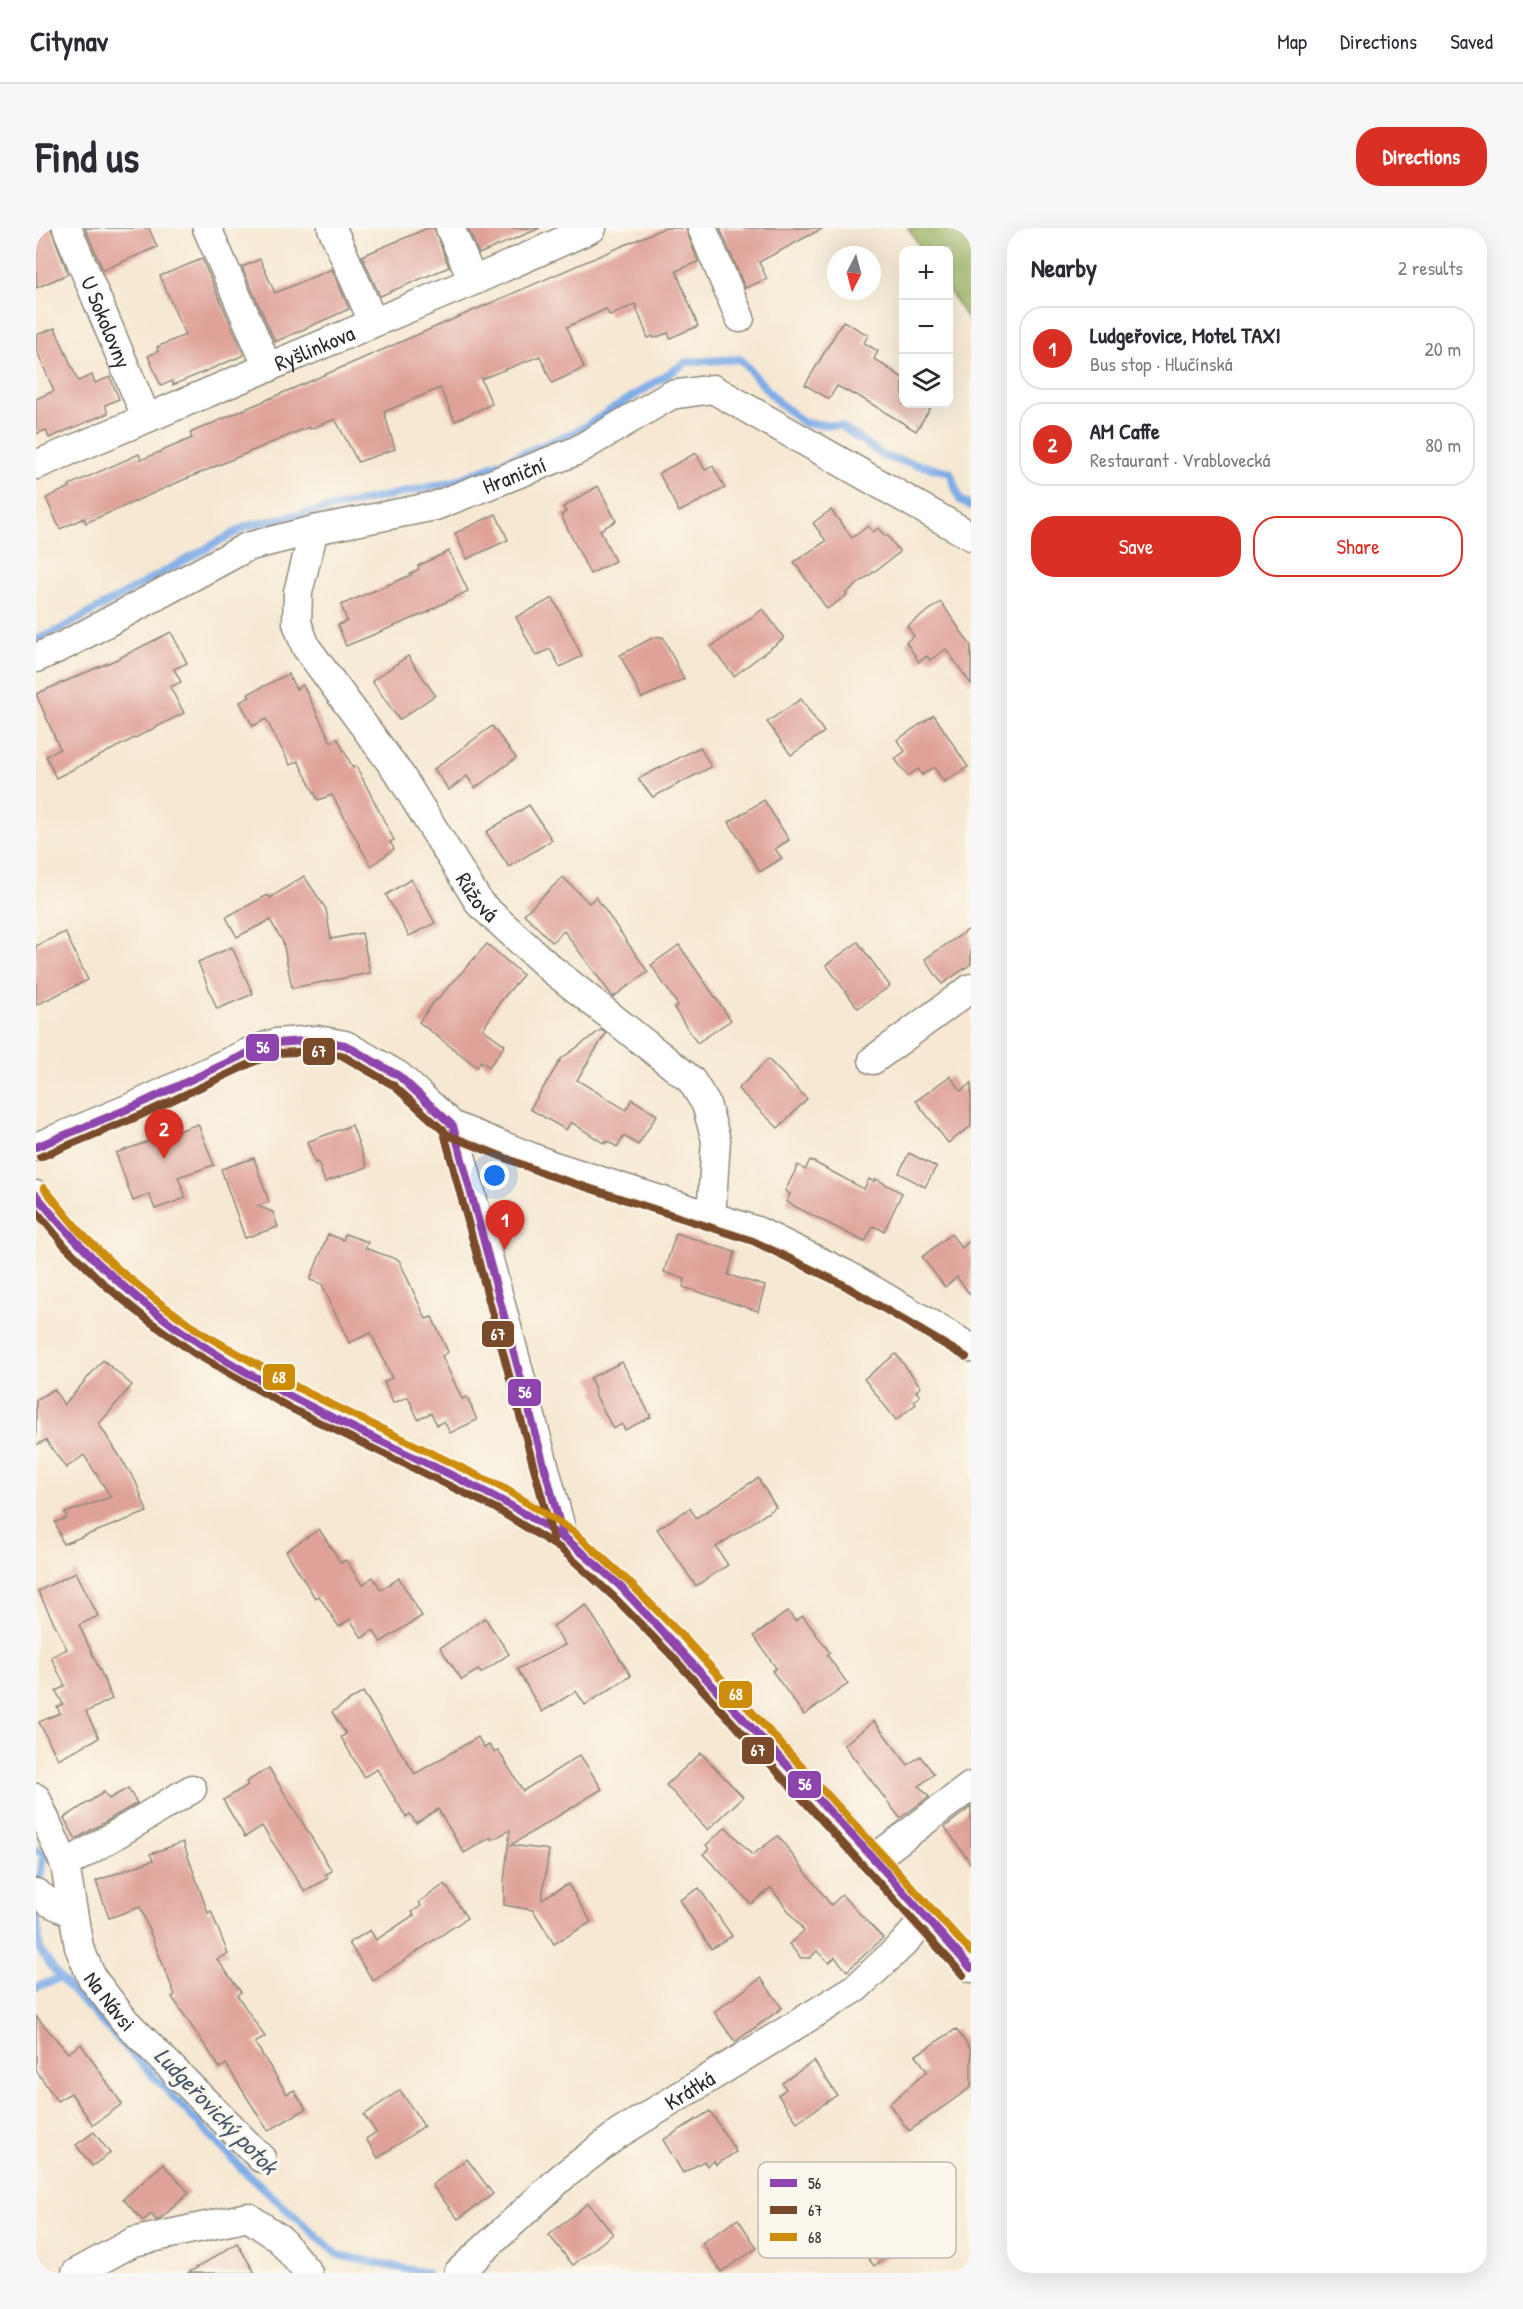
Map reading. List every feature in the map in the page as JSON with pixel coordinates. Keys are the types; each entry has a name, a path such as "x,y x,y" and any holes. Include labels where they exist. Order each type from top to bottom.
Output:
{"street":[{"name":"U Sokolovny","path":"67,228 146,417"},
{"path":"207,228 268,368"},
{"path":"332,228 374,322"},
{"path":"450,228 473,281"},
{"path":"702,228 740,318"},
{"name":"Ryšlinkova","path":"36,465 473,281 576,231"},
{"name":"Hraniční","path":"36,658 67,644 247,548 315,530 435,506 576,451 671,395 713,389 971,536"},
{"name":"Růžová","path":"315,530 298,592 297,623 306,647 400,775 480,904 559,975 612,1019 660,1053 691,1080 706,1104 716,1140 711,1217"},
{"path":"873,1060 971,988"},
{"path":"36,1147 135,1106 252,1051 276,1043 317,1040 345,1045 399,1076 453,1126 551,1165 757,1231 847,1275 971,1348"},
{"path":"453,1126 563,1536"},
{"path":"36,1195 90,1257 143,1305 203,1348 312,1408 504,1500 563,1536 619,1585 874,1859 971,1968"},
{"path":"874,1859 971,1786"},
{"path":"65,1865 192,1789"},
{"name":"Na Návsi","path":"36,1798 65,1865 52,1902 79,1947 92,1978 125,2021 261,2157"},
{"name":"Krátká","path":"458,2273 562,2177 618,2134 856,1988 903,1944 926,1918"},
{"path":"76,2273 133,2242 248,2217 279,2238 308,2273"}],"green space":[{"path":"908,228 971,228 971,325 953,297 953,246 919,246"}],"building":[{"path":"36,228 51,228 68,274 36,288"},
{"path":"85,228 149,228 157,247 103,270"},
{"path":"428,228 434,228 449,267 380,296 362,256"},
{"path":"468,228 540,228 479,254"},
{"path":"664,228 686,228 698,262 676,271 698,326 670,338 668,333 648,338 635,304 610,316 606,309 567,327 584,368 552,383 540,356 481,379 492,404 455,421 440,388 384,412 395,449 358,462 335,419 310,429 309,427 86,523 84,518 60,529 46,498 70,487 69,485 139,454 141,460 192,438 190,433"},
{"path":"720,228 823,228 759,262 767,279 745,288"},
{"path":"202,259 244,355 173,385 172,381 161,386 148,356 158,351 157,347 185,335 160,276"},
{"path":"260,259 275,293 332,269 349,309 275,342 242,267"},
{"path":"843,321 868,335 864,343 878,351 874,359 899,375 899,408 930,408 916,431 855,394 837,386 829,399 805,385"},
{"path":"55,328 78,381 92,375 95,383 110,377 119,399 105,405 108,413 49,438 46,430 36,434 36,399 54,391 36,349 36,335"},
{"path":"696,453 705,470 713,466 725,488 679,512 659,473"},
{"path":"598,486 616,521 600,530 615,561 590,574 561,515 566,512 563,507"},
{"path":"831,510 852,538 868,526 873,532 878,528 885,536 887,535 900,552 827,609 794,562 826,541 813,523"},
{"path":"496,514 508,540 467,559 455,533"},
{"path":"449,551 468,591 431,611 346,646 338,625 347,621 341,605 411,575 419,569 418,566"},
{"path":"553,598 582,656 560,667 550,649 536,656 516,617"},
{"path":"941,602 971,646 971,684 946,649 930,660 927,656 919,662 906,642 914,636 907,626"},
{"path":"763,609 784,638 734,676 711,647"},
{"path":"171,632 187,663 174,669 181,682 170,687 184,713 56,778 46,756 60,749 36,694 115,660"},
{"path":"654,637 663,637 684,679 642,698 620,655"},
{"path":"408,656 435,695 399,720 372,681"},
{"path":"288,674 296,689 303,685 331,742 338,739 353,768 356,766 394,840 390,842 394,849 371,866 332,795 318,800 298,761 290,765 266,719 253,726 240,702 250,697 248,694"},
{"path":"801,699 824,732 791,755 767,722"},
{"path":"934,715 968,767 944,782 934,767 922,775 918,769 908,776 895,759 905,751 897,740"},
{"path":"492,726 516,758 475,788 467,776 449,790 434,769"},
{"path":"700,747 711,767 653,797 638,779"},
{"path":"764,800 789,840 775,849 782,858 760,872 729,822"},
{"path":"529,805 552,840 509,867 486,832"},
{"path":"304,876 326,909 331,939 362,933 370,973 292,988 283,942 270,920 237,937 226,917 268,895 270,898"},
{"path":"563,877 589,903 596,897 648,972 613,997 564,931 552,942 524,914"},
{"path":"411,879 435,923 409,936 386,895"},
{"path":"971,928 971,964 942,984 925,959"},
{"path":"65,932 88,980 36,1005 36,946"},
{"path":"858,942 890,986 858,1008 826,965"},
{"path":"487,944 523,975 500,1002 483,1029 505,1045 489,1067 481,1061 477,1067 419,1022 435,1000"},
{"path":"679,945 731,1020 697,1043 674,1008 678,1005 651,965"},
{"path":"232,947 253,994 217,1009 198,962"},
{"path":"601,1030 606,1033 577,1080 626,1110 632,1099 657,1115 638,1145 624,1136 617,1147 607,1141 605,1144 571,1122 566,1130 530,1109 561,1059"},
{"path":"768,1059 807,1099 778,1128 738,1089"},
{"path":"950,1076 961,1091 971,1083 971,1126 948,1143 916,1101"},
{"path":"198,1124 214,1165 178,1177 186,1198 155,1209 149,1194 133,1201 116,1153"},
{"path":"352,1125 367,1167 325,1182 318,1162 315,1163 307,1142"},
{"path":"909,1153 936,1167 925,1187 899,1173"},
{"path":"254,1158 269,1202 258,1206 273,1212 278,1227 245,1238 221,1169"},
{"path":"810,1160 864,1189 869,1179 874,1182 876,1179 902,1193 884,1231 873,1226 865,1242 786,1202 790,1194 785,1191 798,1165 805,1170"},
{"path":"676,1233 735,1252 728,1275 765,1286 758,1311 683,1287 685,1279 664,1272"},
{"path":"328,1234 343,1240 345,1234 368,1242 365,1248 399,1260 426,1319 432,1317 448,1352 442,1356 462,1399 467,1397 477,1420 450,1433 444,1421 437,1425 431,1413 418,1419 408,1397 393,1403 384,1382 392,1378 371,1333 349,1343 322,1284 310,1280"},
{"path":"951,1234 962,1248 971,1240 971,1296 957,1277 945,1287 922,1257"},
{"path":"896,1354 921,1387 916,1391 920,1396 914,1401 916,1404 896,1420 864,1379"},
{"path":"103,1360 132,1385 99,1424 136,1482 147,1512 63,1544 55,1522 67,1518 65,1513 111,1497 84,1455 66,1468 46,1440 36,1445 36,1400 54,1389 64,1405"},
{"path":"622,1362 651,1417 625,1430 622,1424 613,1429 594,1392 596,1391 590,1378"},
{"path":"758,1478 776,1507 716,1547 728,1565 696,1586 657,1529 690,1508 696,1518"},
{"path":"319,1529 341,1563 346,1560 362,1585 373,1577 381,1590 399,1578 422,1616 381,1642 373,1630 362,1638 350,1619 339,1627 319,1596 315,1598 286,1551"},
{"path":"76,1572 98,1616 79,1625 112,1699 86,1712 99,1738 58,1759 39,1722 60,1713 57,1707 63,1704 56,1691 65,1686 51,1657 67,1649 38,1591"},
{"path":"586,1605 631,1676 585,1705 576,1691 542,1712 517,1669 565,1645 553,1626"},
{"path":"788,1611 795,1621 803,1616 830,1653 827,1655 848,1684 804,1715 772,1671 776,1668 754,1636"},
{"path":"485,1618 509,1654 481,1673 478,1670 462,1680 440,1648"},
{"path":"363,1692 415,1774 478,1737 484,1748 489,1745 494,1752 498,1750 523,1791 580,1755 602,1789 511,1845 549,1850 542,1899 568,1884 591,1922 554,1944 533,1910 504,1905 504,1882 510,1830 492,1840 491,1837 464,1853 438,1809 416,1823 410,1814 406,1817 377,1769 364,1777 341,1737 346,1734 332,1712"},
{"path":"874,1721 908,1765 920,1756 934,1774 919,1786 929,1797 900,1818 844,1745"},
{"path":"701,1753 743,1797 708,1830 666,1785"},
{"path":"269,1768 332,1871 325,1875 328,1878 305,1892 262,1826 245,1837 223,1800 248,1785 246,1782"},
{"path":"128,1788 137,1803 76,1839 64,1818 104,1792 109,1799"},
{"path":"971,1807 971,1864 945,1827"},
{"path":"726,1827 752,1855 778,1836 831,1905 842,1895 883,1938 847,1971 835,1957 829,1963 817,1951 810,1958 801,1958 789,1944 804,1931 771,1888 751,1904 703,1854 709,1849 706,1845"},
{"path":"183,1842 208,1913 211,1911 228,1954 217,1959 241,1992 237,1995 265,2037 255,2043 287,2094 294,2090 306,2109 268,2131 226,2064 220,2068 172,1997 175,1995 140,1907 109,1918 96,1881 153,1860 150,1854"},
{"path":"445,1884 467,1918 373,1981 349,1943 370,1930 376,1940 414,1915 412,1912 421,1906 419,1902"},
{"path":"699,1888 732,1936 711,1949 680,1900"},
{"path":"761,1978 782,2008 735,2042 714,2012"},
{"path":"36,2016 68,2053 81,2044 122,2104 93,2125 71,2093 57,2101 36,2070"},
{"path":"956,2029 971,2050 971,2087 909,2131 889,2104 927,2071 916,2055"},
{"path":"814,2061 837,2095 797,2122 778,2095 786,2089 782,2083"},
{"path":"400,2090 424,2126 378,2158 366,2139 376,2132 364,2115"},
{"path":"710,2111 736,2152 716,2165 714,2161 707,2166 704,2161 683,2173 663,2140"},
{"path":"94,2132 110,2153 92,2166 76,2145"},
{"path":"467,2159 493,2194 458,2219 432,2185"},
{"path":"163,2164 189,2193 160,2219 156,2220 151,2214 143,2221 123,2199"},
{"path":"588,2203 613,2234 573,2265 549,2235"},
{"path":"738,2219 757,2248 721,2272 702,2243"},
{"path":"237,2243 255,2273 188,2273"},
{"path":"868,2258 885,2258 874,2266"}],"waterway":[{"path":"36,640 57,631 247,526 453,482 580,430 687,362 740,359 779,403 804,423 841,426 885,457 950,472 960,500 971,506"},
{"name":"Ludgeřovický potok","path":"36,1850 44,1853 38,1889"},
{"name":"Ludgeřovický potok","path":"36,1911 40,1950 60,1978 244,2171 338,2255 426,2273"},
{"path":"36,1987 60,1978"}],"transit line":[{"name":"56","path":"36,1147 135,1106 252,1051 276,1043 317,1040 345,1045 399,1076 453,1126 563,1536 619,1585 874,1859 971,1968"},
{"name":"67","path":"40,1157 139,1116 278,1053 316,1051 341,1055 393,1085 448,1135 548,1175 753,1241 842,1284 966,1357"},
{"name":"67","path":"443,1129 553,1539"},
{"name":"68","path":"44,1188 80,1232 119,1270 205,1335 300,1389 505,1489 574,1532 629,1582 685,1639 971,1952"},
{"name":"56","path":"36,1195 75,1240 115,1279 156,1313 200,1344 292,1397 516,1509 584,1554"},
{"name":"67","path":"36,1211 65,1246 106,1286 194,1353 290,1408 495,1508 561,1549 614,1597 670,1654 963,1975"}],"place":[{"name":"AM Caffe","path":"164,1159"},
{"name":"Ludgeřovice, Motel TAXI","path":"505,1250"}]}
